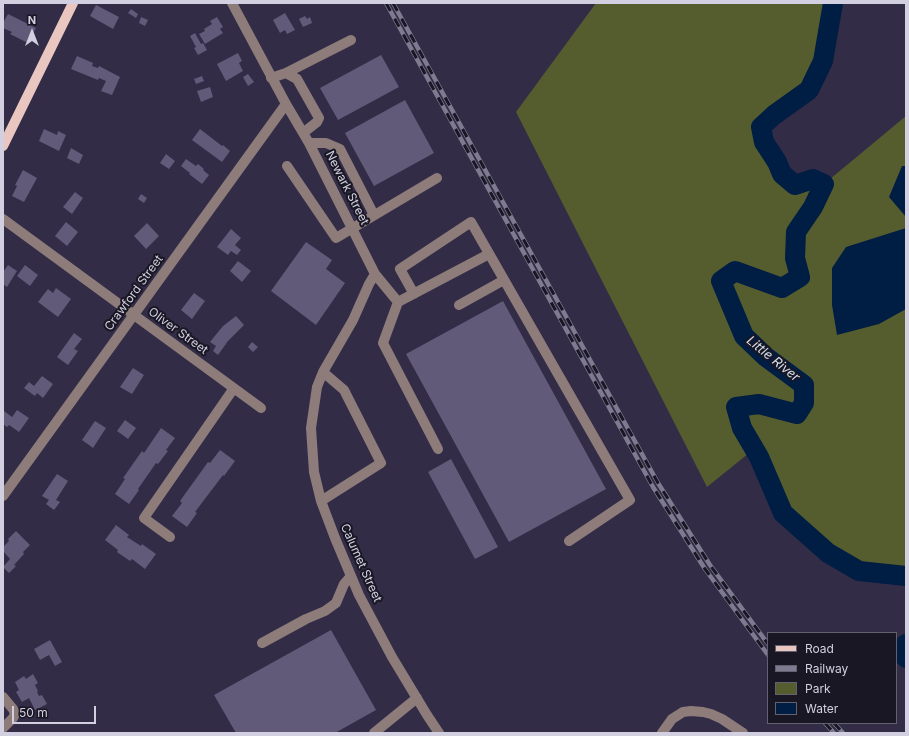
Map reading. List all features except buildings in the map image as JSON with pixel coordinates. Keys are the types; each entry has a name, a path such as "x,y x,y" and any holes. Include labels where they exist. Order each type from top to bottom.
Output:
{"main road":[{"path":"3,146 73,3"}],"street":[{"name":"Newark Street","path":"232,3 286,104 309,143 375,274 398,302"},
{"path":"272,78 286,73 351,40"},
{"path":"286,73 297,79 319,118 318,122 303,133"},
{"name":"Crawford Street","path":"3,496 286,104"},
{"path":"309,143 326,143 340,149 374,215"},
{"path":"287,166 336,238 437,178"},
{"name":"Oliver Street","path":"3,219 260,408"},
{"path":"414,294 400,269 471,222 630,500 569,541"},
{"path":"438,449 382,343 398,302 489,254"},
{"path":"321,501 381,463 344,390 323,372 353,320 375,274"},
{"path":"459,305 504,280"},
{"name":"Calumet Street","path":"323,372 317,387 311,428 311,450 314,472 321,501 359,595 388,650 439,733"},
{"path":"170,537 144,518 234,388"},
{"path":"262,643 306,618 325,611 336,603 344,584 351,576"},
{"path":"3,697 14,709 15,714 14,718 3,728"},
{"path":"381,731 417,698"},
{"path":"662,733 672,719 683,712 691,711 711,714 722,719 743,733"}],"green space":[{"path":"596,3 833,3 823,61 809,90 774,115 761,127 764,142 777,162 782,174 795,185 813,179 824,184 906,116 906,576 859,571 782,519 754,449 707,487 516,112"}],"water":[{"path":"902,166 906,166 906,217 889,197"},
{"path":"906,228 906,309 879,324 837,335 832,305 832,268 846,247"}],"waterway":[{"name":"Little River","path":"833,3 823,61 809,90 774,115 761,127 764,142 777,162 782,174 795,185 813,179 824,184 813,207 796,232 795,258 800,277 782,288 735,271 721,281 744,336 766,357 804,385 804,403 797,414 759,404 736,407 742,428 759,457 783,513 828,553 859,571 906,576"},
{"name":"Little River","path":"906,644 899,650 906,658"}],"railway":[{"path":"386,3 653,487 705,569 767,654"},
{"path":"393,3 658,483 710,565 767,643"},
{"path":"826,724 834,733"},
{"path":"835,724 843,733"}]}
